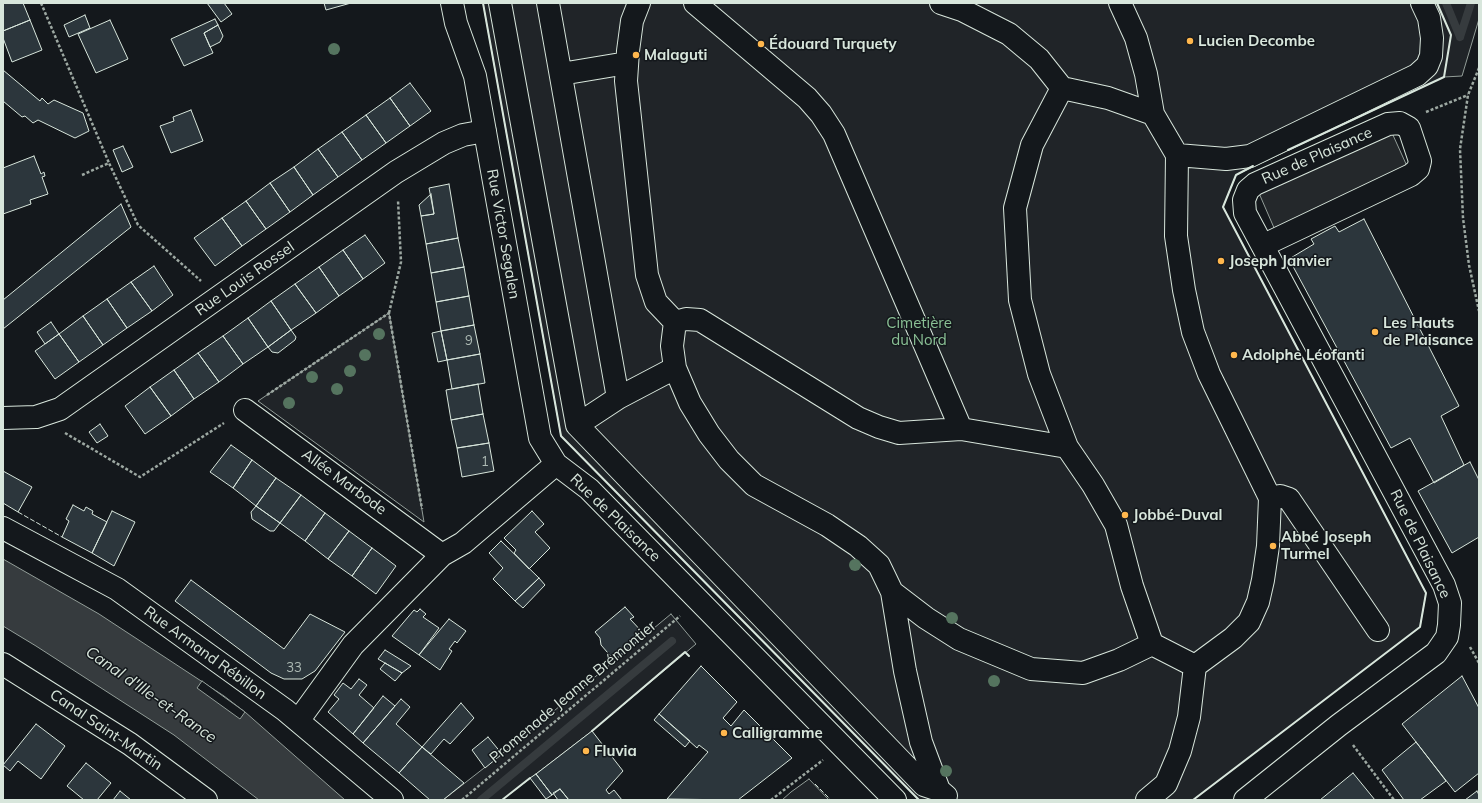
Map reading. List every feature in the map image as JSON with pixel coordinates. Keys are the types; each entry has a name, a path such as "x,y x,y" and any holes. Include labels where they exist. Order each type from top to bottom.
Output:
{"street":[{"name":"Rue Victor Segalen","path":"452,3 456,23 475,76 540,438 556,464"},
{"path":"500,3 576,425 924,785 945,795"},
{"path":"548,3 618,398"},
{"path":"639,3 632,21 626,81 647,275 656,302 675,322"},
{"path":"695,3 806,98 821,114 834,134 961,429"},
{"path":"941,3 962,10 1009,34 1039,59 1062,88 1108,98 1153,114"},
{"path":"1120,3 1136,38 1146,74 1153,114 1177,155 1176,236 1184,290 1193,332 1209,374 1270,498 1268,546 1258,602 1249,622 1233,638 1195,666 1189,717 1180,751 1166,784 1148,800"},
{"path":"1177,155 1226,159 1250,156 1417,75 1427,66 1431,56 1432,38 1429,18 1422,3"},
{"path":"560,74 627,63"},
{"path":"1062,88 1032,145 1015,208 1020,300 1039,374 1067,447 1093,485 1116,525 1132,586 1152,644 1195,666"},
{"path":"1264,245 1411,175 1418,169 1420,161 1409,128 1400,123"},
{"name":"Rue de Plaisance","path":"1245,800 1339,725 1436,653 1447,637 1450,603 1444,585 1264,245 1245,213 1244,200 1248,190 1255,184 1388,124 1400,123"},
{"name":"Rue Louis Rossel","path":"3,418 36,416 60,409 396,172 444,143 463,135 485,131"},
{"path":"675,322 686,319 700,320 858,418 879,427 899,433 961,429 1067,447"},
{"path":"675,322 672,346 675,368 690,402 709,434 729,460 754,485 827,525 858,546 879,565 892,592 905,672 921,742 945,795"},
{"path":"576,425 618,398 675,368"},
{"name":"Allée Marbode","path":"245,410 437,551"},
{"name":"Rue de Plaisance","path":"298,721 353,645 437,551 463,544 556,464 590,490 895,800"},
{"path":"1270,498 1280,496 1289,499 1378,630"},
{"name":"Rue Armand Rébillon","path":"3,528 117,589 285,710 392,800"},
{"path":"892,592 926,618 959,639 1031,669 1083,673 1119,660 1152,644"},
{"name":"Canal Saint-Martin","path":"3,664 130,744 206,800"}],"path":[{"path":"41,3 109,163 138,225 206,285 217,299"},
{"path":"1479,68 1468,95 1460,149 1463,218 1469,265 1479,311"},
{"path":"1400,123 1468,95"},
{"path":"82,175 109,163"},
{"path":"396,172 401,262 389,314 424,522 437,551"},
{"path":"36,416 140,477 245,410 389,314"},
{"name":"Promenade Jeanne Brémontier","path":"462,800 699,601"},
{"path":"1339,725 1394,800"},
{"path":"771,800 842,745"}],"green space":[{"name":"Cimetière du Nord","path":"483,3 1479,3 1479,19 1462,76 1444,77 1236,175 1223,207 1426,593 1420,627 1193,800 919,800 561,436"},
{"path":"389,313 424,522 258,401"},
{"path":"671,614 696,644 592,731 502,800 443,800 502,754"},
{"path":"809,779 829,800 782,800 791,792"}],"shaded area":[{"path":"1388,124 1411,175 1278,237 1255,184"}],"water":[{"name":"Canal d'Ille-et-Rance","path":"3,559 99,614 224,696 245,712 345,800 259,800 174,735 3,626"}],"pier":[{"path":"202,681 245,712 240,719 197,688"}],"building":[{"path":"3,3 23,3 30,20 3,31"},
{"path":"207,3 224,3 232,14 221,22"},
{"path":"324,3 351,3 326,10"},
{"path":"85,15 90,28 69,37 64,25"},
{"path":"215,19 218,25 204,33 213,53 184,66 171,39"},
{"path":"30,20 42,50 12,62 3,38 3,31"},
{"path":"110,20 128,59 96,73 78,34"},
{"path":"218,25 223,36 220,42 210,47 204,33"},
{"path":"3,70 40,101 42,98 48,104 54,100 83,113 89,131 75,138 38,120 33,123 25,116 22,117 3,101"},
{"path":"410,83 431,111 410,126 390,98"},
{"path":"390,98 410,126 386,143 366,115"},
{"path":"191,110 203,141 171,153 160,126 174,121 173,117"},
{"path":"366,115 386,143 362,160 342,132"},
{"path":"342,132 362,160 338,177 318,149"},
{"path":"123,146 133,167 122,172 113,150"},
{"path":"318,149 338,177 313,195 294,167"},
{"path":"34,156 41,174 44,172 45,176 42,177 48,194 30,200 31,204 3,214 3,168"},
{"path":"294,167 313,195 290,212 270,183"},
{"path":"270,183 290,212 266,229 246,201"},
{"path":"449,184 458,238 426,244 421,216 434,214 429,188"},
{"path":"431,194 434,214 421,216 419,205"},
{"path":"246,201 266,229 242,246 222,218"},
{"path":"121,204 131,227 3,329 3,300"},
{"path":"222,218 242,246 215,266 194,238"},
{"name":"Les Hauts de Plaisance","path":"1364,219 1459,406 1441,416 1464,465 1434,483 1410,438 1391,448 1289,259 1314,244 1311,239 1335,226 1339,232"},
{"path":"365,235 385,263 363,279 343,250"},
{"path":"458,238 464,267 431,273 426,244"},
{"path":"343,250 363,279 339,296 319,267"},
{"path":"154,266 173,295 152,311 131,282"},
{"path":"319,267 339,296 316,313 295,284"},
{"path":"464,267 469,296 436,302 431,273"},
{"path":"131,282 152,311 127,328 107,299"},
{"path":"295,284 316,313 291,330 271,301"},
{"path":"469,296 474,325 441,331 436,302"},
{"path":"107,299 127,328 103,345 83,316"},
{"path":"271,301 291,330 268,347 248,318"},
{"path":"83,316 103,345 79,362 59,334"},
{"path":"248,318 268,347 243,364 223,336"},
{"path":"51,322 59,334 45,344 37,332"},
{"path":"474,325 480,354 447,360 441,331"},
{"path":"291,330 296,337 295,340 278,353 272,352 268,347"},
{"path":"441,331 447,360 438,362 432,333"},
{"path":"59,334 79,362 55,379 35,351"},
{"path":"223,336 243,364 219,382 198,353"},
{"path":"198,353 219,382 194,399 174,370"},
{"path":"480,354 485,383 452,389 447,360"},
{"path":"174,370 194,399 171,416 150,387"},
{"path":"478,384 483,414 451,420 446,390"},
{"path":"150,387 171,416 145,434 125,406"},
{"path":"483,414 489,443 457,448 451,420"},
{"path":"100,424 108,436 97,443 89,432"},
{"path":"489,443 494,471 462,477 457,448"},
{"path":"231,445 252,460 233,488 210,472"},
{"path":"252,460 276,478 256,506 233,488"},
{"path":"1470,462 1479,480 1479,537 1452,553 1418,491"},
{"path":"3,471 32,487 18,512 3,503"},
{"path":"276,478 301,495 280,523 256,506"},
{"path":"301,495 325,513 305,541 280,523"},
{"path":"73,505 84,511 86,507 93,511 92,514 107,522 92,553 62,537 69,521 66,519"},
{"path":"256,506 280,523 274,531 270,531 252,519 251,512"},
{"path":"112,511 135,522 114,566 92,553"},
{"path":"532,511 544,524 535,532 550,548 529,569 514,553 516,550 504,538"},
{"path":"325,513 349,531 328,559 305,541"},
{"path":"349,531 372,548 352,576 328,559"},
{"path":"501,541 539,578 515,601 493,579 503,568 489,553"},
{"path":"372,548 396,566 376,594 352,576"},
{"path":"539,578 545,585 523,608 515,601"},
{"path":"191,580 284,649 310,614 345,632 315,671 302,679 284,679 271,673 175,601"},
{"path":"625,607 634,617 630,619 645,635 614,660 601,645 600,638 595,632"},
{"path":"420,609 426,614 423,617 439,628 419,655 392,636 414,610 417,612"},
{"path":"449,619 466,631 457,643 455,641 449,649 452,651 440,670 419,655"},
{"path":"385,650 411,666 402,673 378,659"},
{"path":"385,663 402,673 395,681 380,669"},
{"name":"Calligramme","path":"701,666 737,702 723,718 731,726 744,710 792,758 738,800 667,799 708,752 699,745 697,748 659,714"},
{"path":"1462,676 1479,708 1479,773 1455,792 1402,724"},
{"path":"359,679 367,685 359,695 374,708 353,734 328,712 339,699 334,695 343,683 351,689"},
{"path":"383,696 395,706 363,743 353,734"},
{"path":"401,699 410,707 396,724 422,747 399,773 363,743"},
{"path":"461,703 474,718 450,744 444,739 431,754 422,747"},
{"path":"659,714 690,741 685,747 654,720"},
{"path":"36,724 65,746 41,779 18,761 10,771 3,765"},
{"name":"Fluvia","path":"592,731 623,771 606,790 609,794 614,790 622,800 569,800 560,789 552,795 536,774"},
{"path":"488,737 502,754 485,768 472,750"},
{"path":"1416,742 1446,781 1420,800 1404,800 1382,770"},
{"path":"422,747 464,783 443,800 430,800 399,773"},
{"path":"86,763 111,783 97,800 84,800 67,786"},
{"path":"1353,773 1375,800 1320,800"},
{"path":"536,774 552,795 546,799 530,778"},
{"path":"560,789 568,799 558,800 553,793"},
{"path":"120,791 131,800 113,800"},
{"path":"1477,791 1479,800 1465,800"}],"waterway":[{"path":"1446,3 1460,37"},
{"path":"1460,37 1471,3"},
{"path":"481,800 672,641"}],"fence":[{"path":"18,512 62,537"},
{"path":"815,784 831,800"}],"wall":[{"path":"483,3 561,436 919,800"},
{"path":"1288,150 1444,77 1451,35 1437,3"},
{"path":"1193,800 1420,627 1426,593 1223,207 1236,175 1253,166"},
{"path":"592,731 685,652 689,656"},
{"path":"502,800 530,778"}],"place":[{"name":"Lucien Decombe","path":"1190,41"},
{"name":"Édouard Turquety","path":"761,44"},
{"name":"Malaguti","path":"636,55"},
{"name":"Joseph Janvier","path":"1221,261"},
{"name":"Les Hauts de Plaisance","path":"1375,332"},
{"name":"Adolphe Léofanti","path":"1234,355"},
{"name":"Jobbé-Duval","path":"1125,515"},
{"name":"Abbé Joseph Turmel","path":"1273,546"},
{"name":"Calligramme","path":"724,733"},
{"name":"Fluvia","path":"586,751"}]}
